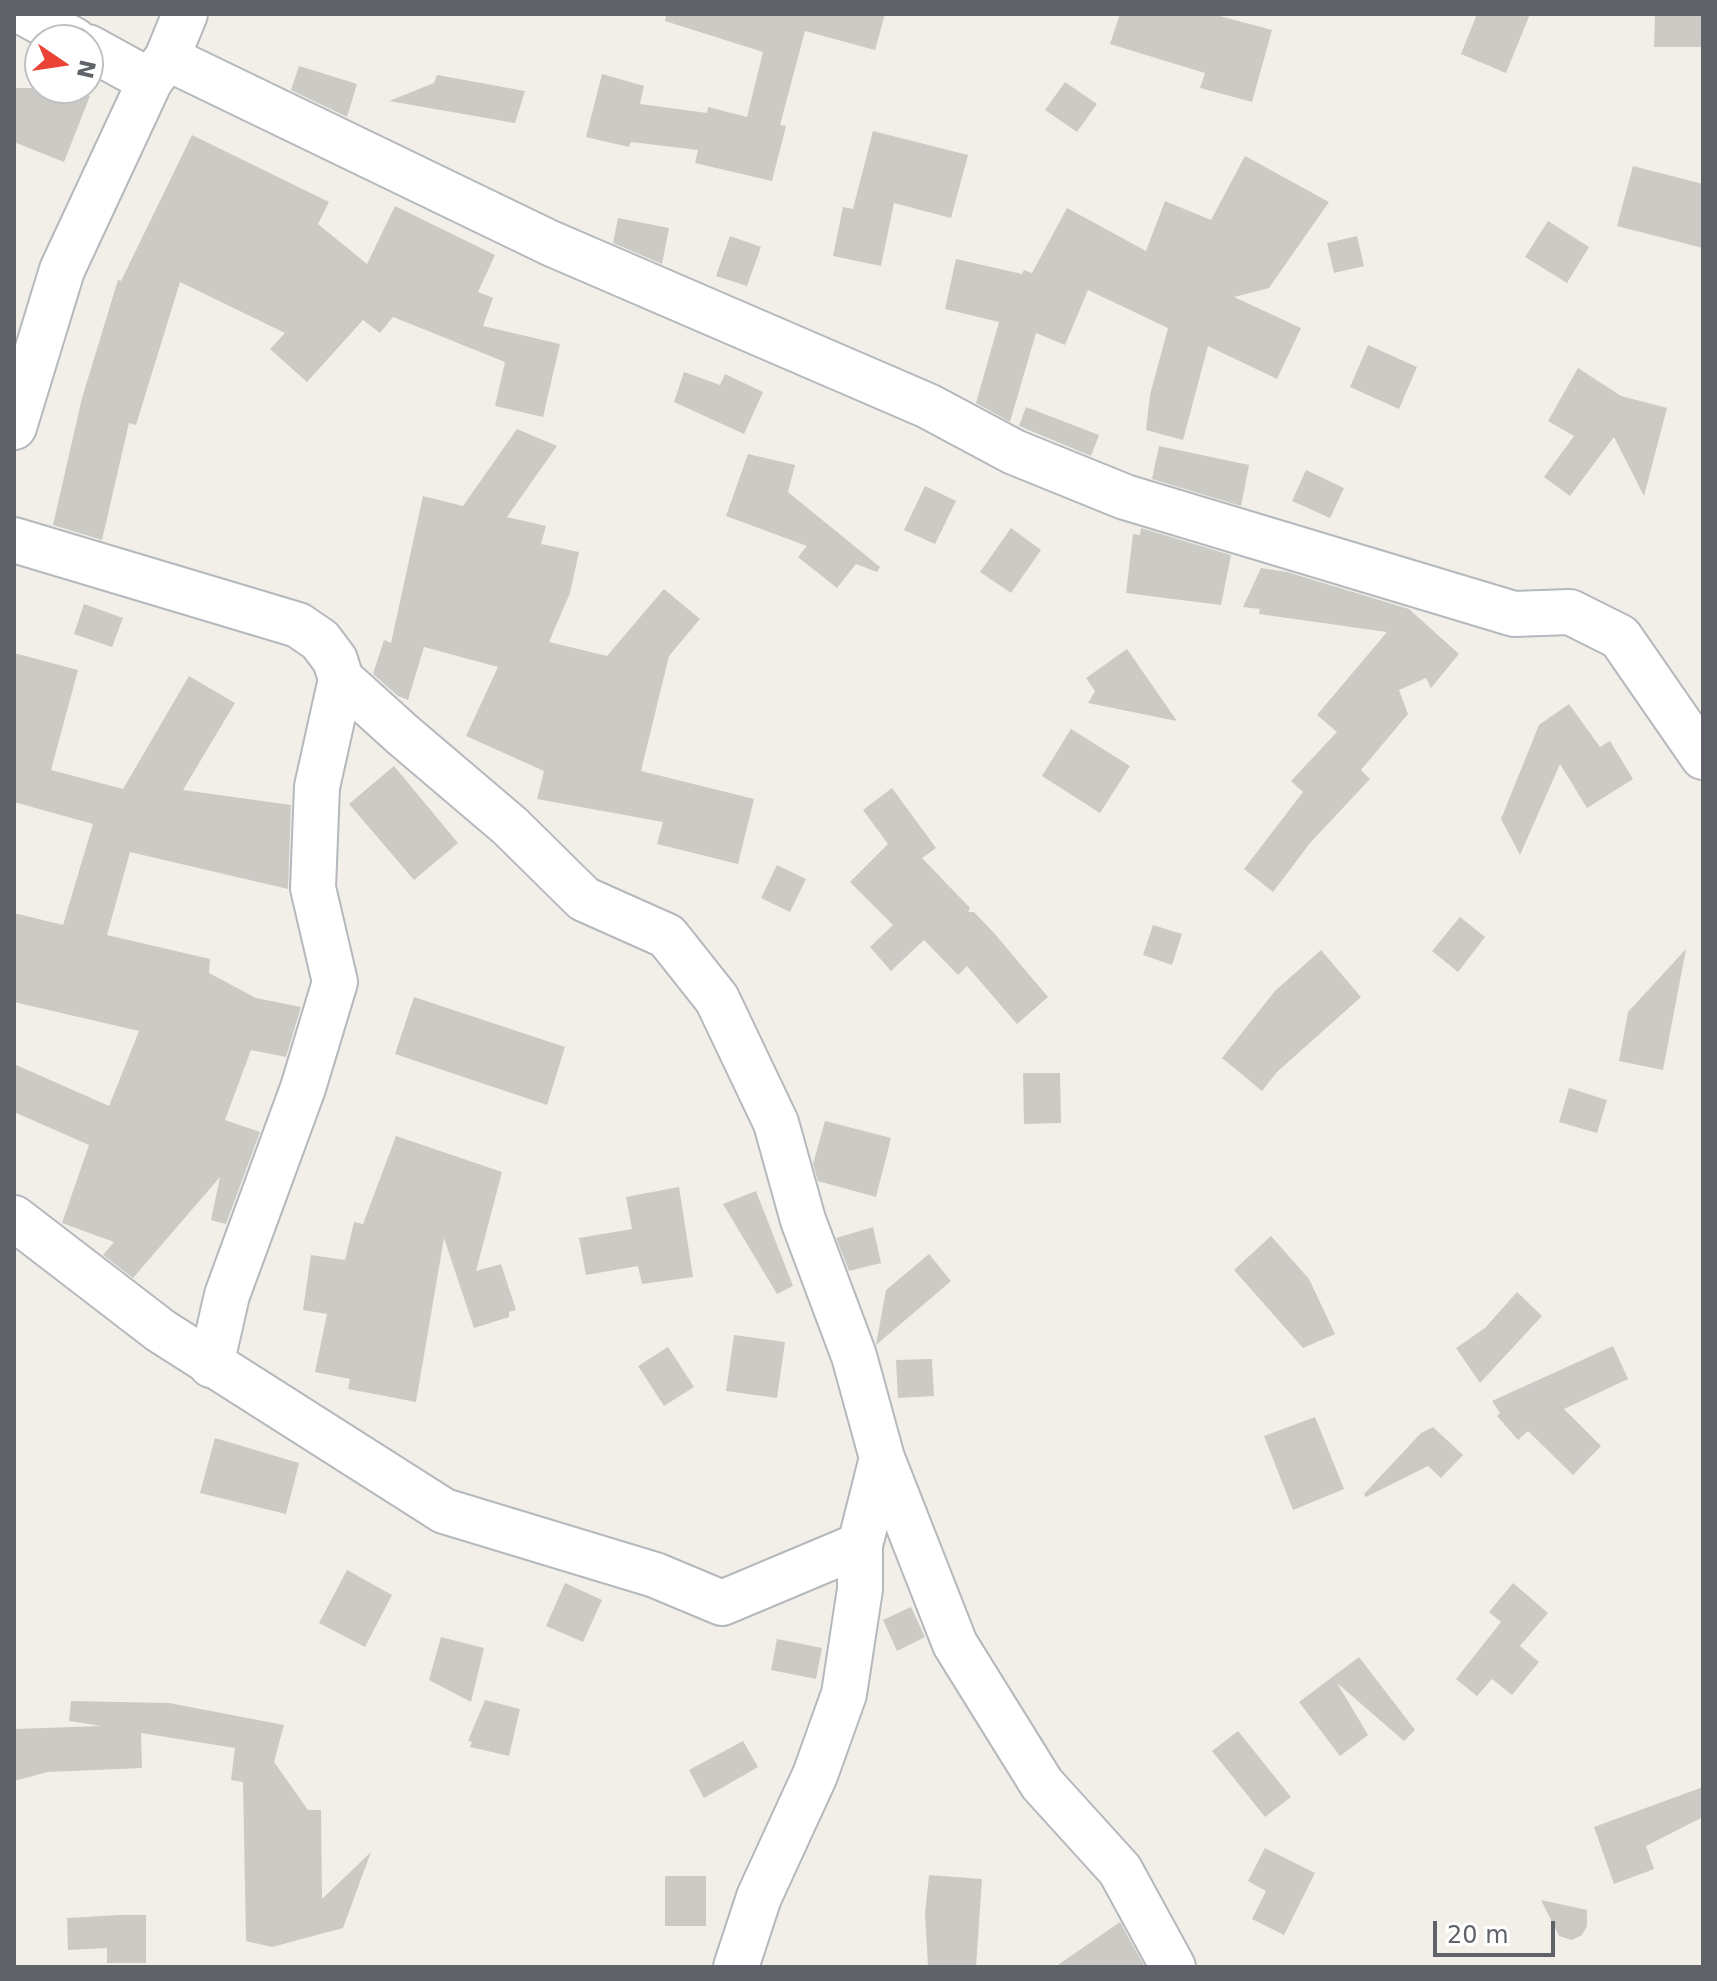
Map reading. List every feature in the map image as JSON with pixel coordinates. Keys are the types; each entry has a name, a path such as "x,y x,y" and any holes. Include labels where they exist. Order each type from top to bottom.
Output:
{"street":[{"path":"26,14 44,24"},
{"path":"14,427 62,270 185,14"},
{"path":"104,52 158,70 928,406 1014,452 1125,497 1514,614 1570,612 1620,637 1703,757"},
{"path":"14,540 298,625 320,640 335,660 341,679 317,787 313,888 335,982 303,1088 227,1295 211,1365"},
{"path":"341,679 510,826 584,899 667,936 717,999 776,1123 803,1220 854,1356 882,1458 955,1644 1042,1784 1120,1870 1173,1967"},
{"path":"14,1218 211,1365 444,1511 655,1575 722,1603 860,1545"},
{"path":"736,1967 759,1897 815,1775 844,1694 860,1589 860,1545 882,1458"}],"building":[{"path":"666,14 885,14 875,50 805,31 780,125 786,126 772,181 695,163 698,150 631,142 629,147 586,137 602,74 644,86 640,104 707,113 708,107 747,117 763,52 665,21"},
{"path":"1120,14 1212,14 1272,30 1252,102 1200,88 1205,73 1110,44"},
{"path":"1477,14 1530,14 1506,73 1461,54"},
{"path":"1655,14 1703,14 1703,47 1654,47"},
{"path":"299,66 357,84 347,117 291,90"},
{"path":"437,75 525,91 515,123 389,101 434,83"},
{"path":"1065,82 1097,104 1077,132 1045,110"},
{"path":"14,88 24,88 24,104 87,104 64,162 14,142"},
{"path":"873,131 968,155 951,218 894,203 881,266 833,256 843,207 853,209"},
{"path":"192,135 329,202 318,224 367,264 395,206 495,255 478,292 493,298 483,326 560,344 543,417 495,406 505,362 393,317 380,333 363,320 307,382 270,349 285,333 180,282 136,425 129,423 102,540 53,525 82,398 118,280 121,281"},
{"path":"1245,156 1329,202 1269,288 1234,297 1301,328 1277,379 1208,346 1183,440 1146,430 1150,395 1168,328 1088,290 1065,345 1036,333 1010,422 976,403 999,322 945,309 956,259 1022,274 1024,270 1032,273 1067,208 1146,251 1165,201 1211,220"},
{"path":"1633,166 1703,184 1703,248 1617,226"},
{"path":"618,218 669,228 662,264 613,243"},
{"path":"1548,221 1589,247 1567,283 1525,257"},
{"path":"730,236 761,247 747,286 716,276"},
{"path":"1357,236 1364,266 1334,273 1327,243"},
{"path":"1368,345 1417,367 1399,409 1350,387"},
{"path":"1578,368 1621,396 1667,408 1644,496 1614,437 1570,496 1544,477 1574,436 1548,421"},
{"path":"684,372 720,385 725,374 763,392 744,434 674,402"},
{"path":"1026,407 1099,435 1091,456 1019,426"},
{"path":"517,429 557,446 507,517 546,526 541,544 579,552 570,593 549,642 607,656 664,589 700,619 669,656 641,771 754,799 738,864 657,844 663,822 537,799 544,771 466,736 498,667 424,647 408,700 398,696 373,674 384,640 391,643 423,496 463,506"},
{"path":"1159,446 1249,465 1241,506 1152,479"},
{"path":"748,454 795,465 788,492 880,567 877,572 856,564 837,588 798,557 807,546 726,516"},
{"path":"1306,470 1344,488 1330,518 1292,501"},
{"path":"925,486 956,501 935,544 904,530"},
{"path":"1011,528 1041,550 1011,593 980,572"},
{"path":"1141,528 1231,555 1221,605 1126,593 1133,534 1140,535"},
{"path":"1261,568 1287,572 1409,609 1459,654 1431,688 1426,678 1399,690 1408,714 1361,770 1370,779 1310,843 1273,892 1244,869 1303,792 1291,781 1337,732 1317,715 1387,632 1259,614 1260,609 1243,607"},
{"path":"84,604 123,618 112,647 74,634"},
{"path":"1127,649 1177,721 1088,703 1095,691 1086,678"},
{"path":"14,653 78,670 51,770 123,789 189,676 235,703 183,790 291,805 288,889 130,852 107,935 210,959 209,973 256,998 301,1007 286,1057 251,1050 225,1120 260,1132 226,1224 211,1220 220,1177 133,1278 103,1255 114,1242 62,1223 89,1145 14,1112 14,1064 109,1106 139,1031 14,1002 14,913 63,925 93,824 14,802"},
{"path":"1569,704 1600,747 1610,741 1633,779 1587,808 1560,764 1520,855 1501,819 1539,725"},
{"path":"1071,729 1130,766 1100,813 1042,776"},
{"path":"394,766 458,843 414,880 349,804"},
{"path":"892,788 936,848 922,858 970,908 968,912 974,912 994,933 1048,997 1017,1024 967,966 958,975 924,940 891,971 870,947 893,925 850,882 888,844 863,810"},
{"path":"777,865 806,879 790,912 761,898"},
{"path":"1460,917 1485,937 1458,972 1432,951"},
{"path":"1153,925 1182,934 1172,965 1143,955"},
{"path":"1686,949 1663,1070 1619,1061 1628,1012"},
{"path":"1321,950 1361,997 1277,1072 1262,1091 1222,1058 1275,991"},
{"path":"414,997 565,1047 547,1105 395,1054"},
{"path":"1023,1073 1060,1073 1061,1123 1024,1124"},
{"path":"1569,1088 1607,1100 1597,1133 1559,1122"},
{"path":"825,1121 891,1138 876,1197 818,1181 813,1164"},
{"path":"396,1136 502,1172 476,1271 501,1264 516,1310 509,1312 509,1317 474,1328 444,1238 416,1402 348,1389 350,1379 315,1372 327,1314 303,1310 311,1255 345,1260 354,1222 363,1224"},
{"path":"679,1187 693,1277 642,1284 638,1266 586,1275 579,1238 632,1229 626,1197"},
{"path":"756,1191 793,1286 777,1294 723,1204"},
{"path":"873,1227 881,1263 849,1271 836,1238"},
{"path":"1271,1236 1309,1279 1335,1334 1303,1348 1234,1270"},
{"path":"929,1254 951,1281 876,1345 886,1290"},
{"path":"1517,1292 1542,1316 1480,1383 1456,1348 1485,1328"},
{"path":"734,1335 785,1342 777,1398 726,1391"},
{"path":"1613,1346 1628,1379 1564,1409 1601,1446 1573,1475 1528,1431 1518,1440 1497,1416 1500,1413 1492,1401"},
{"path":"668,1347 694,1387 664,1406 638,1366"},
{"path":"932,1359 934,1396 898,1398 896,1360"},
{"path":"1315,1417 1344,1489 1293,1510 1264,1436"},
{"path":"1433,1427 1463,1455 1441,1478 1428,1466 1366,1497 1364,1494 1421,1433"},
{"path":"215,1438 299,1463 286,1514 200,1493"},
{"path":"347,1570 392,1595 365,1647 319,1623"},
{"path":"565,1583 602,1600 583,1642 546,1626"},
{"path":"1513,1583 1548,1613 1520,1646 1539,1662 1512,1695 1492,1679 1477,1696 1456,1679 1501,1622 1489,1612"},
{"path":"911,1607 925,1637 897,1651 883,1620"},
{"path":"441,1637 484,1648 471,1702 429,1680"},
{"path":"777,1639 822,1648 816,1679 771,1670"},
{"path":"1359,1657 1415,1730 1404,1741 1337,1683 1368,1735 1340,1756 1299,1702"},
{"path":"485,1700 520,1709 509,1756 470,1747 472,1742 468,1741"},
{"path":"71,1701 169,1703 284,1725 274,1762 308,1810 321,1810 322,1899 371,1852 343,1928 272,1947 246,1941 243,1782 231,1780 235,1748 141,1733 142,1768 48,1772 14,1781 14,1729 102,1726 69,1721"},
{"path":"1238,1731 1291,1797 1265,1817 1212,1751"},
{"path":"743,1741 758,1767 704,1798 689,1770"},
{"path":"1703,1787 1703,1817 1646,1846 1654,1869 1614,1884 1594,1827"},
{"path":"1265,1848 1315,1873 1284,1935 1252,1919 1266,1891 1248,1881"},
{"path":"929,1875 982,1879 976,1967 928,1967 925,1914"},
{"path":"665,1876 706,1876 706,1926 665,1926"},
{"path":"1541,1900 1587,1910 1587,1926 1582,1935 1572,1940 1559,1936"},
{"path":"146,1915 146,1963 107,1963 107,1948 68,1950 67,1918"},
{"path":"1120,1922 1145,1967 1055,1967"}]}
